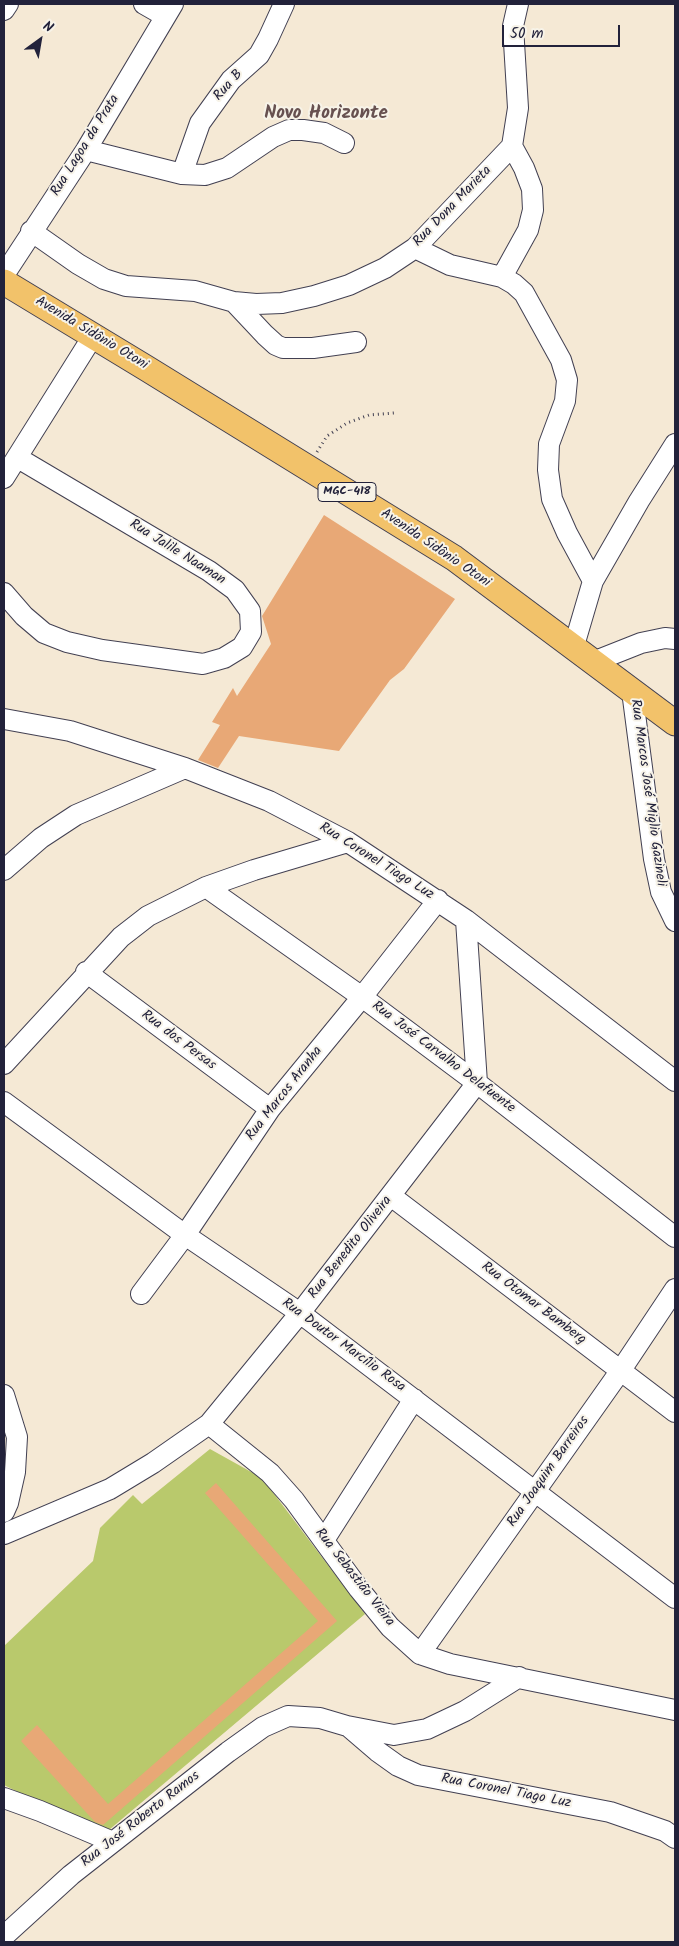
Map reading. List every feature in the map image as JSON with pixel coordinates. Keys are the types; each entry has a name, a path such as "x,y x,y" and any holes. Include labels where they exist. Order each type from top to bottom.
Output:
{"main road":[{"name":"Avenida Sidônio Otoni","path":"4,282 454,558 675,723"}],"street":[{"path":"4,10 8,4"},
{"path":"144,4 169,10"},
{"name":"Rua B","path":"182,174 200,123 231,80 259,55 284,4"},
{"path":"502,277 528,230 533,210 532,189 524,168 512,146 518,108 513,26 518,4"},
{"name":"Rua Lagoa da Prata","path":"4,275 31,231 86,150 169,10"},
{"path":"86,150 182,174 205,175 227,168 273,137 289,130 324,133 344,143"},
{"name":"Rua Dona Marieta","path":"31,231 78,264 111,281 126,286 195,291 234,302 282,303 314,296 349,285 385,268 415,248 512,146"},
{"path":"415,248 450,265 502,277 514,284 524,294 562,360 567,380 565,401 549,444 548,470 552,499 567,533 593,580"},
{"path":"234,302 265,335 282,348 313,348 356,342"},
{"path":"4,478 92,336"},
{"path":"675,444 593,580 583,655 665,638 675,638"},
{"name":"Rua Jalile Naaman","path":"4,593 24,616 44,633 67,642 139,656 203,664 224,658 242,647 251,632 250,610 235,590 208,571 18,458"},
{"name":"Rua Marcos José Miglio Gazineli","path":"632,691 654,859 661,892 675,921"},
{"name":"Rua Coronel Tiago Luz","path":"4,719 70,732 185,768 269,801 348,842 466,920 675,1081"},
{"path":"4,870 41,838 76,815 185,768"},
{"path":"4,1064 86,972 121,937 148,916 206,887 254,870 348,842"},
{"name":"Rua José Carvalho Delafuente","path":"206,887 362,997 477,1083 675,1238"},
{"name":"Rua Marcos Aranha","path":"141,1294 185,1235 270,1109 362,997 438,900"},
{"path":"466,920 477,1083"},
{"name":"Rua dos Persas","path":"86,972 270,1109"},
{"name":"Rua Benedito Oliveira","path":"4,1534 110,1489 153,1463 209,1424 300,1313 477,1083"},
{"name":"Rua Doutor Marcílio Rosa","path":"4,1102 185,1235 300,1313 675,1598"},
{"name":"Rua Otomar Bamberg","path":"391,1196 675,1412"},
{"name":"Rua Joaquim Barreiros","path":"420,1654 675,1289"},
{"path":"4,1395 17,1437 15,1472 4,1512"},
{"path":"324,1540 414,1399"},
{"path":"4,1414 17,1437"},
{"name":"Rua Sebastião Vieira","path":"209,1424 270,1472 294,1500 390,1627 420,1654 450,1664 675,1710"},
{"path":"347,1726 394,1735 427,1729 465,1711 519,1677"},
{"name":"Rua José Roberto Ramos","path":"4,1936 71,1875 228,1752 263,1727 288,1716 320,1718 347,1726"},
{"name":"Rua Coronel Tiago Luz","path":"347,1726 398,1766 418,1775 610,1812 665,1831 675,1838"},
{"path":"4,1798 113,1842"}],"path":[{"path":"307,468 327,436 348,423 369,415 394,413"}],"green space":[{"path":"210,1449 262,1478 365,1614 103,1835 4,1785 4,1646 93,1561 100,1528 133,1495 142,1504"}],"building":[{"path":"324,515 455,599 404,669 390,680 339,751 239,736 218,768 198,760 220,725 212,722 233,688 237,696 271,644 262,616"},
{"path":"216,1483 337,1621 103,1825 95,1822 21,1741 37,1725 108,1804 318,1621 205,1493"}],"district":[{"name":"Novo Horizonte","path":"326,115"}]}
